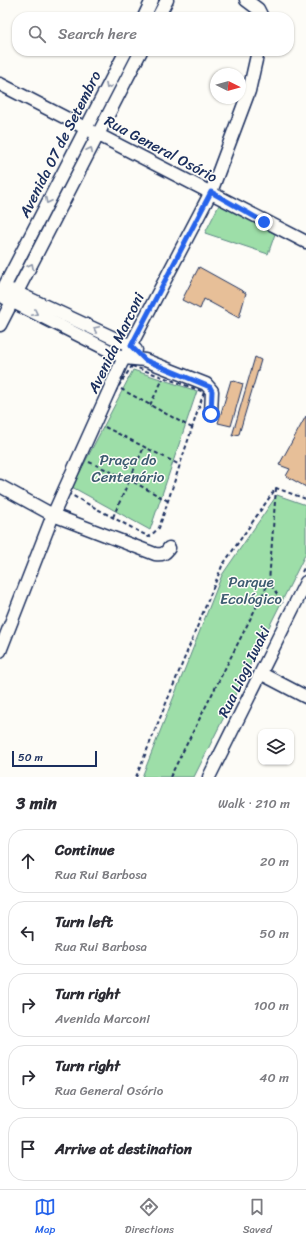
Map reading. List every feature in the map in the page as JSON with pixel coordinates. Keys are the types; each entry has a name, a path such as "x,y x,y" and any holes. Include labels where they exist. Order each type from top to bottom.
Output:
{"street":[{"path":"146,12 152,0"},
{"path":"161,12 167,0"},
{"path":"248,1 260,12"},
{"name":"Avenida 07 de Setembro","path":"1,291 123,56"},
{"name":"Avenida 07 de Setembro","path":"0,325 138,56"},
{"name":"Avenida Marconi","path":"0,650 53,515 124,358 211,192 249,91 257,56"},
{"name":"Rua General Osório","path":"0,84 211,192 264,222 306,242"},
{"path":"1,291 131,346 145,360"},
{"path":"15,296 124,358 145,360 210,387 212,391 211,414"},
{"path":"0,486 53,515 155,554 161,555 166,553 169,548"},
{"name":"Rua Liogi Iwaki","path":"209,777 262,674 306,582"},
{"path":"262,674 306,697"}],"path":[{"path":"132,366 164,377 204,392 159,528 149,537 64,491 118,387 132,366"},
{"path":"150,405 164,377"},
{"path":"118,387 192,428"},
{"path":"99,424 180,465"},
{"path":"112,517 144,447"},
{"path":"81,458 130,480 168,501"},
{"path":"276,488 306,499"},
{"path":"170,777 269,582 276,488"},
{"path":"136,777 222,566 276,488"},
{"path":"269,582 285,605"}],"green space":[{"path":"220,203 275,234 268,254 205,233"},
{"name":"Praça do Centenário","path":"133,370 197,391 150,530 72,487"},
{"name":"Parque Ecológico","path":"277,495 306,505 306,553 194,777 142,777 222,575"}],"building":[{"path":"199,267 246,293 239,318 204,299 200,309 182,300"},
{"path":"255,357 261,360 239,434 232,436"},
{"path":"231,380 243,384 231,426 218,423"},
{"path":"306,416 306,487 286,476 290,469 279,465"}],"route":[{"path":"211,414 212,391 210,387 206,384 145,360 131,346 211,192 264,222"}]}
